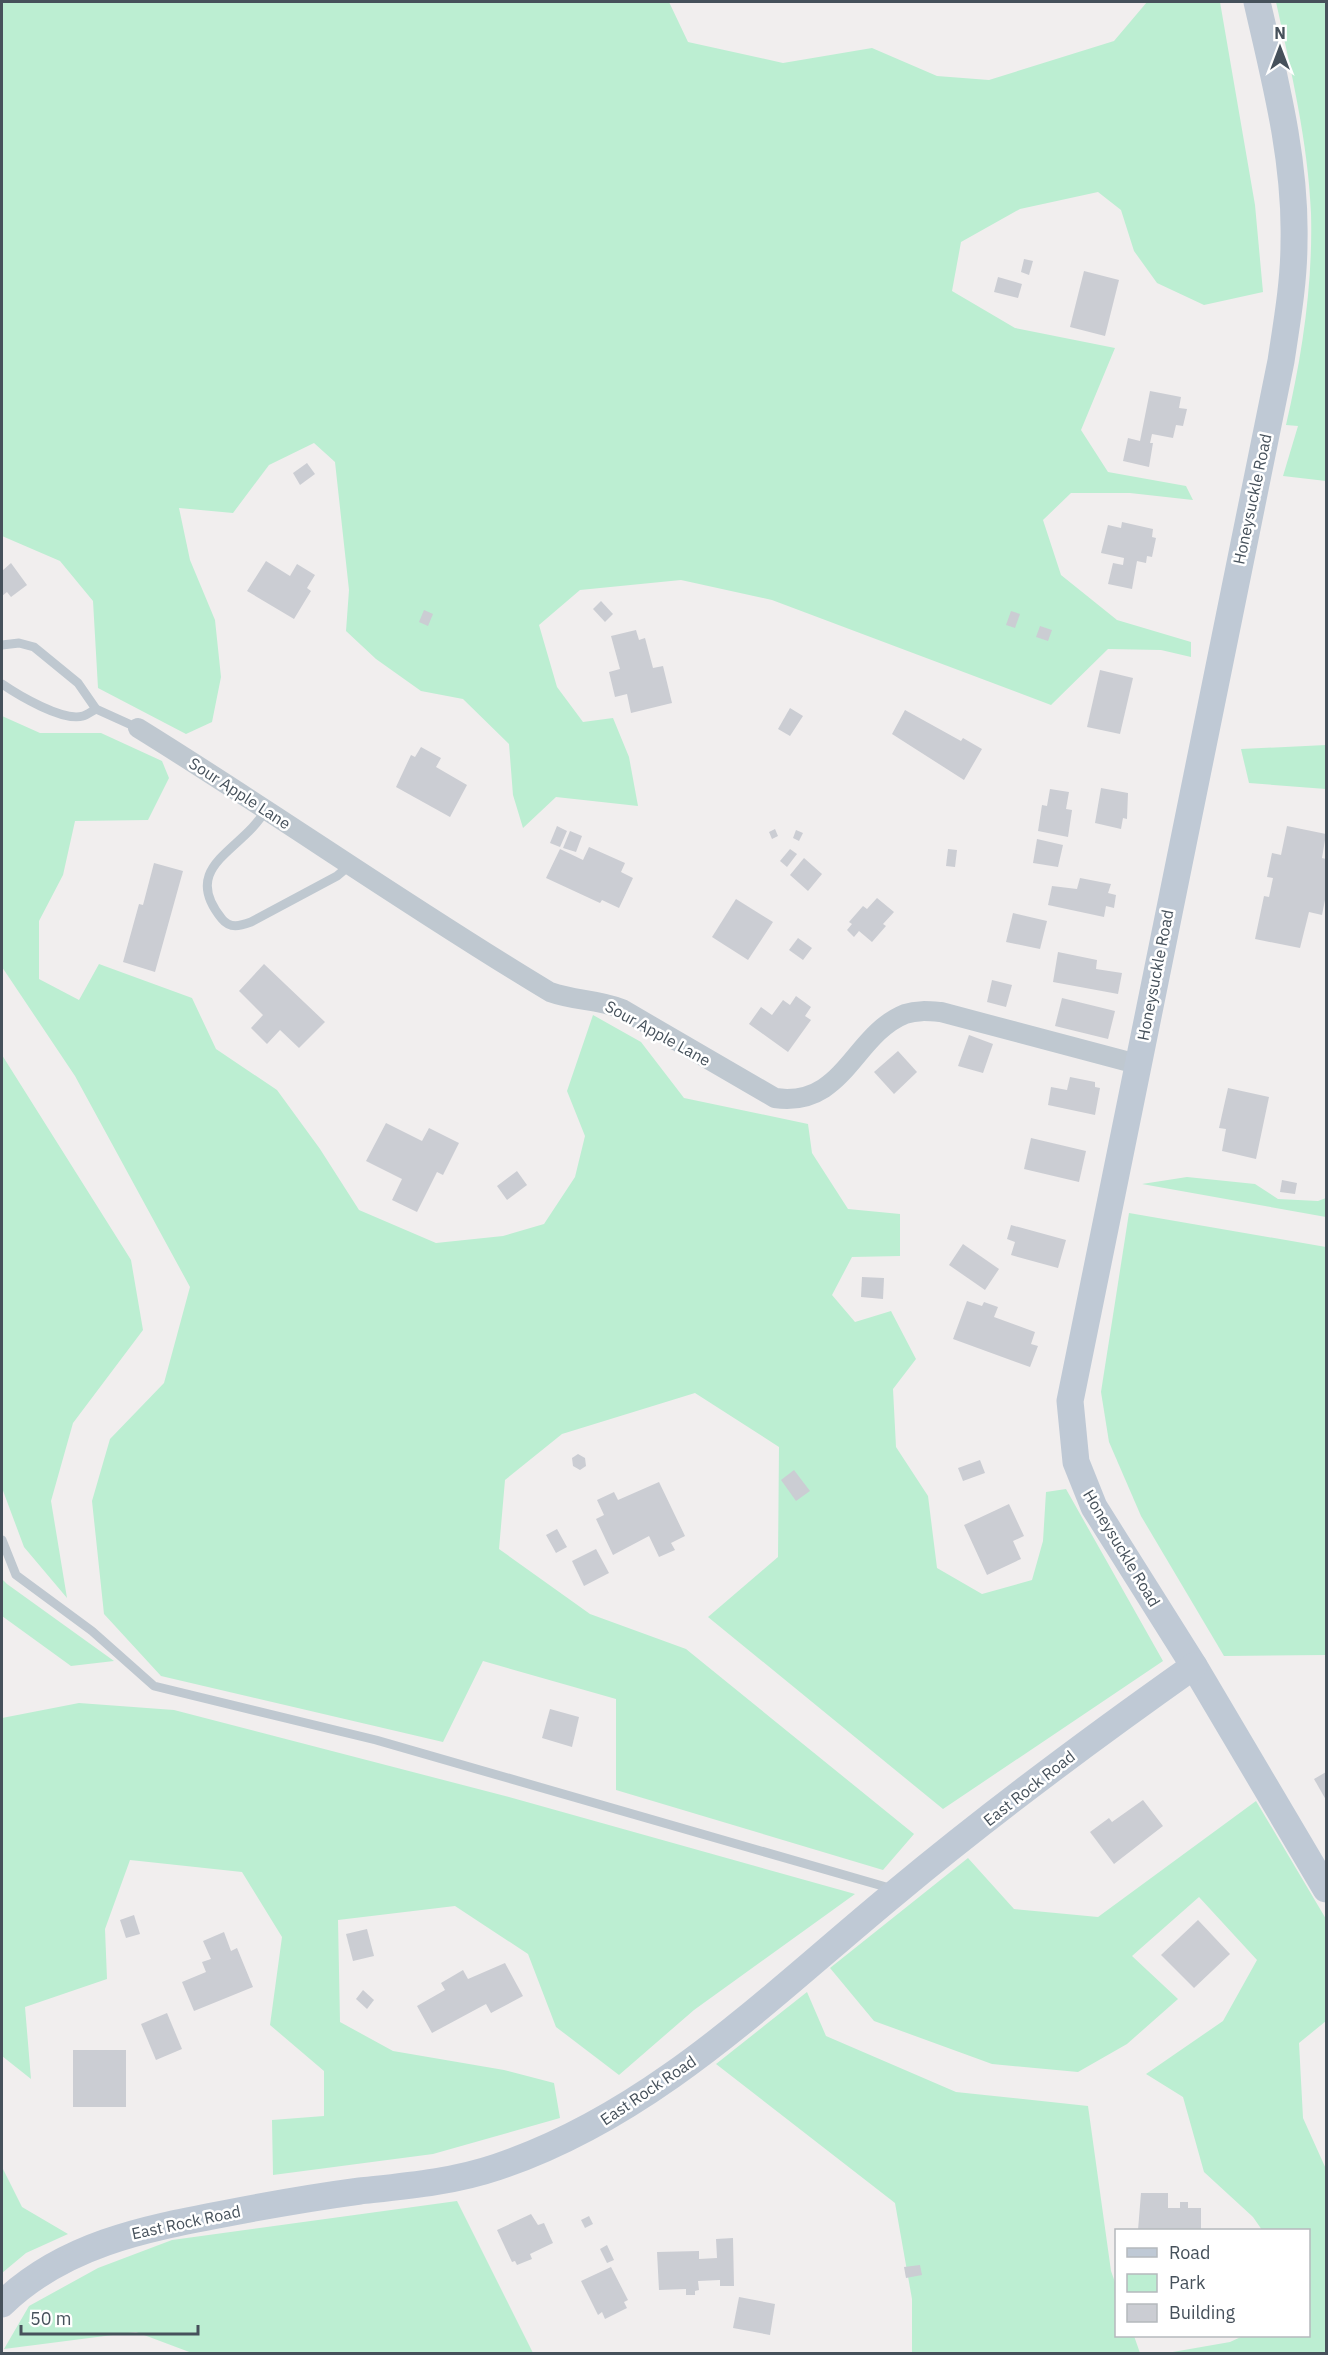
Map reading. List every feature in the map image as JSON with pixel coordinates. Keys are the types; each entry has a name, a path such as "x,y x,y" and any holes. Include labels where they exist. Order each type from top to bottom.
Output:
{"street":[{"name":"Honeysuckle Road","path":"1257,2 1288,148 1293,194 1292,289 1281,361 1070,1401 1076,1462 1094,1507 1194,1666 1326,1889"},
{"name":"Sour Apple Lane","path":"138,728 266,809 453,934 550,992 564,997 601,1000 622,1009 775,1098 794,1100 821,1090 892,1021 921,1010 941,1012 1137,1064"},
{"name":"East Rock Road","path":"2,2304 39,2274 78,2252 121,2236 155,2226 249,2209 440,2181 494,2168 545,2149 627,2106 709,2048 898,1890 1102,1731 1194,1666"}],"lane":[{"path":"2,645 19,643 34,647 78,683 96,709 138,728"},
{"path":"2,684 38,705 67,715 81,717 96,709"},
{"path":"266,809 237,845 209,869 206,882 208,893 216,911 226,924 239,927 251,922 337,876 350,865"},
{"path":"2,1540 16,1575 93,1631 154,1686 376,1740 898,1890"}],"green space":[{"path":"2,2 669,2 688,42 783,63 872,48 937,76 989,80 1114,41 1147,2 1220,2 1255,205 1263,292 1204,305 1157,283 1134,251 1121,210 1098,192 1020,209 961,242 952,291 1015,328 1115,348 1081,430 1108,472 1186,486 1193,500 1130,493 1071,493 1043,520 1061,575 1117,620 1191,642 1191,657 1161,650 1108,649 1051,705 772,600 681,580 580,590 539,625 557,687 583,722 613,718 629,757 638,806 556,797 523,828 513,795 509,744 463,699 421,691 376,659 346,631 349,590 335,462 314,443 269,465 233,513 179,508 190,560 215,620 221,677 212,722 186,734 98,688 93,601 60,561 2,536"},
{"path":"1276,2 1326,2 1326,481 1283,476 1298,426 1286,425 1305,320 1310,267 1311,213 1303,133"},
{"path":"2,716 40,733 101,733 162,761 169,778 148,820 75,821 63,875 39,921 39,979 79,1000 99,964 192,998 216,1049 277,1090 320,1149 359,1210 436,1243 503,1236 544,1224 575,1177 585,1136 567,1091 593,1015 641,1042 684,1098 808,1124 812,1153 848,1209 900,1214 900,1256 852,1257 832,1295 855,1322 891,1311 916,1359 893,1389 896,1447 928,1496 937,1568 982,1594 1032,1580 1043,1541 1046,1492 1066,1489 1163,1661 943,1809 708,1617 778,1557 779,1447 695,1393 562,1434 505,1480 499,1549 590,1614 686,1649 914,1834 883,1870 616,1790 616,1699 483,1661 443,1742 161,1676 104,1614 92,1501 110,1439 164,1383 190,1287 75,1076 2,967"},
{"path":"1326,745 1326,789 1249,783 1241,749"},
{"path":"2,1055 131,1260 143,1330 73,1423 51,1501 67,1598 24,1547 2,1488"},
{"path":"1187,1177 1255,1184 1278,1199 1318,1201 1326,1198 1326,1217 1142,1184"},
{"path":"1129,1213 1326,1247 1326,1655 1224,1656 1141,1516 1109,1442 1101,1392"},
{"path":"2,1579 114,1661 71,1666 2,1616"},
{"path":"79,1703 174,1710 509,1797 855,1894 694,2010 619,2075 556,2027 528,1954 455,1906 338,1920 340,2022 393,2051 504,2070 554,2083 560,2118 433,2154 273,2175 272,2120 324,2116 324,2071 270,2025 282,1937 242,1872 130,1860 105,1929 107,1979 25,2007 31,2079 2,2056 2,1718"},
{"path":"1256,1801 1326,1919 1326,2021 1299,2043 1303,2118 1326,2169 1326,2353 1167,2353 1230,2342 1241,2337 1310,2337 1310,2229 1261,2229 1253,2217 1204,2172 1183,2097 1146,2074 1223,2021 1257,1960 1199,1897 1132,1956 1178,1999 1127,2044 1078,2072 992,2064 874,2021 830,1968 968,1858 1014,1909 1098,1917"},
{"path":"807,1992 826,2036 956,2092 1088,2106 1111,2271 1115,2282 1115,2337 1134,2337 1140,2353 912,2353 912,2299 895,2203 716,2064"},
{"path":"2,2167 22,2207 68,2234 26,2253 2,2273"},
{"path":"457,2201 533,2353 192,2353 136,2332 4,2349 29,2306 98,2268 172,2240"}],"building":[{"path":"1024,259 1033,261 1029,275 1021,272"},
{"path":"1084,271 1119,280 1105,336 1070,327"},
{"path":"998,277 1022,284 1018,298 994,292"},
{"path":"1150,391 1181,397 1179,408 1187,409 1183,426 1176,425 1173,438 1152,434 1150,443 1153,443 1149,467 1123,461 1128,438 1140,441"},
{"path":"307,463 315,474 300,485 293,473"},
{"path":"1122,522 1153,529 1152,537 1156,538 1152,557 1147,556 1146,563 1137,561 1132,589 1108,584 1113,563 1123,565 1124,558 1101,553 1108,525 1121,528"},
{"path":"266,561 290,576 297,564 315,575 307,588 311,591 294,619 247,591"},
{"path":"11,563 27,585 11,597 7,592 2,596 2,571"},
{"path":"601,601 613,614 605,622 593,609"},
{"path":"424,610 433,614 428,626 419,622"},
{"path":"1011,611 1020,614 1015,628 1006,625"},
{"path":"1040,626 1052,630 1048,641 1036,637"},
{"path":"636,630 639,640 645,638 653,668 663,666 672,703 631,713 627,694 615,697 609,672 620,669 611,636"},
{"path":"1100,670 1133,678 1120,734 1087,727"},
{"path":"790,708 803,716 790,736 778,729"},
{"path":"905,710 961,741 963,738 982,749 964,780 892,734"},
{"path":"421,747 441,758 436,767 467,785 450,817 396,787 411,755 415,757"},
{"path":"1101,788 1128,793 1127,819 1123,818 1121,829 1095,823"},
{"path":"1050,789 1069,792 1066,809 1072,810 1068,837 1038,831 1042,805 1047,806"},
{"path":"557,826 567,831 560,847 550,843"},
{"path":"1287,826 1326,834 1322,858 1326,859 1326,895 1322,915 1309,912 1300,948 1255,939 1264,896 1269,897 1273,878 1267,877 1272,853 1281,855"},
{"path":"775,829 778,836 772,839 769,832"},
{"path":"796,830 803,833 799,841 793,838"},
{"path":"570,831 582,836 576,852 563,848"},
{"path":"1037,839 1063,845 1058,867 1033,863"},
{"path":"589,847 625,863 621,872 633,878 619,908 602,900 600,903 546,878 560,849 583,860"},
{"path":"790,849 797,854 787,867 780,861"},
{"path":"948,849 957,850 955,867 946,866"},
{"path":"804,858 822,874 808,891 790,875"},
{"path":"154,863 183,871 155,972 123,962 139,904 143,905"},
{"path":"1080,878 1111,884 1108,893 1116,895 1114,908 1106,906 1104,917 1048,905 1052,886 1077,889"},
{"path":"877,898 894,912 883,924 886,926 872,942 859,931 854,937 847,930 852,924 849,922 863,906 867,909"},
{"path":"736,899 773,922 748,960 712,937"},
{"path":"1013,913 1047,921 1040,949 1006,942"},
{"path":"798,938 812,948 803,960 789,950"},
{"path":"1058,952 1097,960 1096,969 1122,973 1118,994 1053,982"},
{"path":"264,964 325,1022 299,1048 280,1030 267,1044 251,1028 263,1015 239,991"},
{"path":"992,980 1012,985 1006,1007 987,1002"},
{"path":"796,996 811,1007 805,1016 811,1020 788,1052 749,1024 761,1007 772,1015 783,1000 790,1005"},
{"path":"1062,998 1115,1011 1108,1039 1055,1026"},
{"path":"969,1035 993,1044 983,1073 958,1066"},
{"path":"898,1051 917,1072 894,1094 874,1072"},
{"path":"1070,1077 1095,1082 1095,1087 1100,1088 1095,1115 1048,1105 1051,1087 1067,1090"},
{"path":"1228,1088 1269,1097 1256,1159 1222,1151 1226,1129 1219,1128"},
{"path":"386,1123 422,1141 429,1128 459,1143 443,1175 437,1172 417,1212 392,1200 402,1179 366,1161"},
{"path":"1031,1138 1086,1151 1079,1182 1024,1169"},
{"path":"517,1171 527,1185 507,1200 497,1186"},
{"path":"1282,1180 1297,1183 1295,1194 1280,1192"},
{"path":"1011,1225 1066,1240 1058,1268 1011,1255 1015,1242 1007,1239"},
{"path":"963,1244 999,1269 985,1290 949,1265"},
{"path":"862,1277 884,1278 883,1299 861,1297"},
{"path":"967,1301 982,1306 984,1302 998,1307 994,1317 1035,1332 1031,1344 1038,1346 1030,1367 953,1339"},
{"path":"578,1454 585,1458 586,1466 580,1470 573,1466 572,1458"},
{"path":"980,1460 985,1473 963,1481 958,1468"},
{"path":"794,1470 810,1491 796,1501 781,1480"},
{"path":"659,1482 685,1536 671,1543 675,1550 659,1557 649,1536 613,1555 596,1519 604,1515 597,1500 614,1492 618,1500"},
{"path":"1009,1504 1024,1536 1013,1541 1021,1559 987,1575 964,1525"},
{"path":"557,1529 567,1547 556,1553 546,1535"},
{"path":"596,1549 609,1573 584,1586 572,1561"},
{"path":"550,1709 579,1717 572,1747 542,1738"},
{"path":"1326,1772 1326,1800 1314,1779"},
{"path":"1143,1800 1163,1826 1114,1864 1090,1832 1109,1818 1112,1822"},
{"path":"134,1915 140,1934 126,1938 120,1920"},
{"path":"1198,1920 1230,1954 1194,1988 1161,1955"},
{"path":"367,1929 374,1956 353,1961 346,1934"},
{"path":"224,1932 231,1951 237,1948 253,1987 194,2011 182,1982 206,1972 202,1962 211,1959 203,1941"},
{"path":"505,1963 523,1996 491,2013 486,2004 432,2033 417,2006 445,1990 441,1983 463,1970 468,1979"},
{"path":"363,1990 374,2000 367,2009 356,1999"},
{"path":"167,2013 182,2049 156,2060 141,2024"},
{"path":"73,2050 126,2050 126,2107 73,2107"},
{"path":"1141,2193 1168,2193 1168,2208 1180,2208 1180,2202 1188,2202 1188,2208 1201,2208 1201,2229 1138,2229"},
{"path":"531,2214 538,2225 544,2223 553,2243 530,2254 532,2259 517,2265 515,2261 512,2262 497,2230"},
{"path":"589,2216 593,2224 585,2228 581,2220"},
{"path":"733,2238 734,2286 720,2286 720,2280 698,2281 699,2290 695,2291 695,2295 686,2295 686,2289 659,2290 657,2252 699,2251 699,2259 717,2258 716,2239"},
{"path":"607,2245 614,2260 607,2263 600,2249"},
{"path":"920,2265 922,2275 906,2278 904,2267"},
{"path":"611,2267 628,2300 624,2302 627,2308 605,2319 602,2312 598,2315 581,2281"},
{"path":"739,2297 775,2304 770,2335 733,2328"}]}
